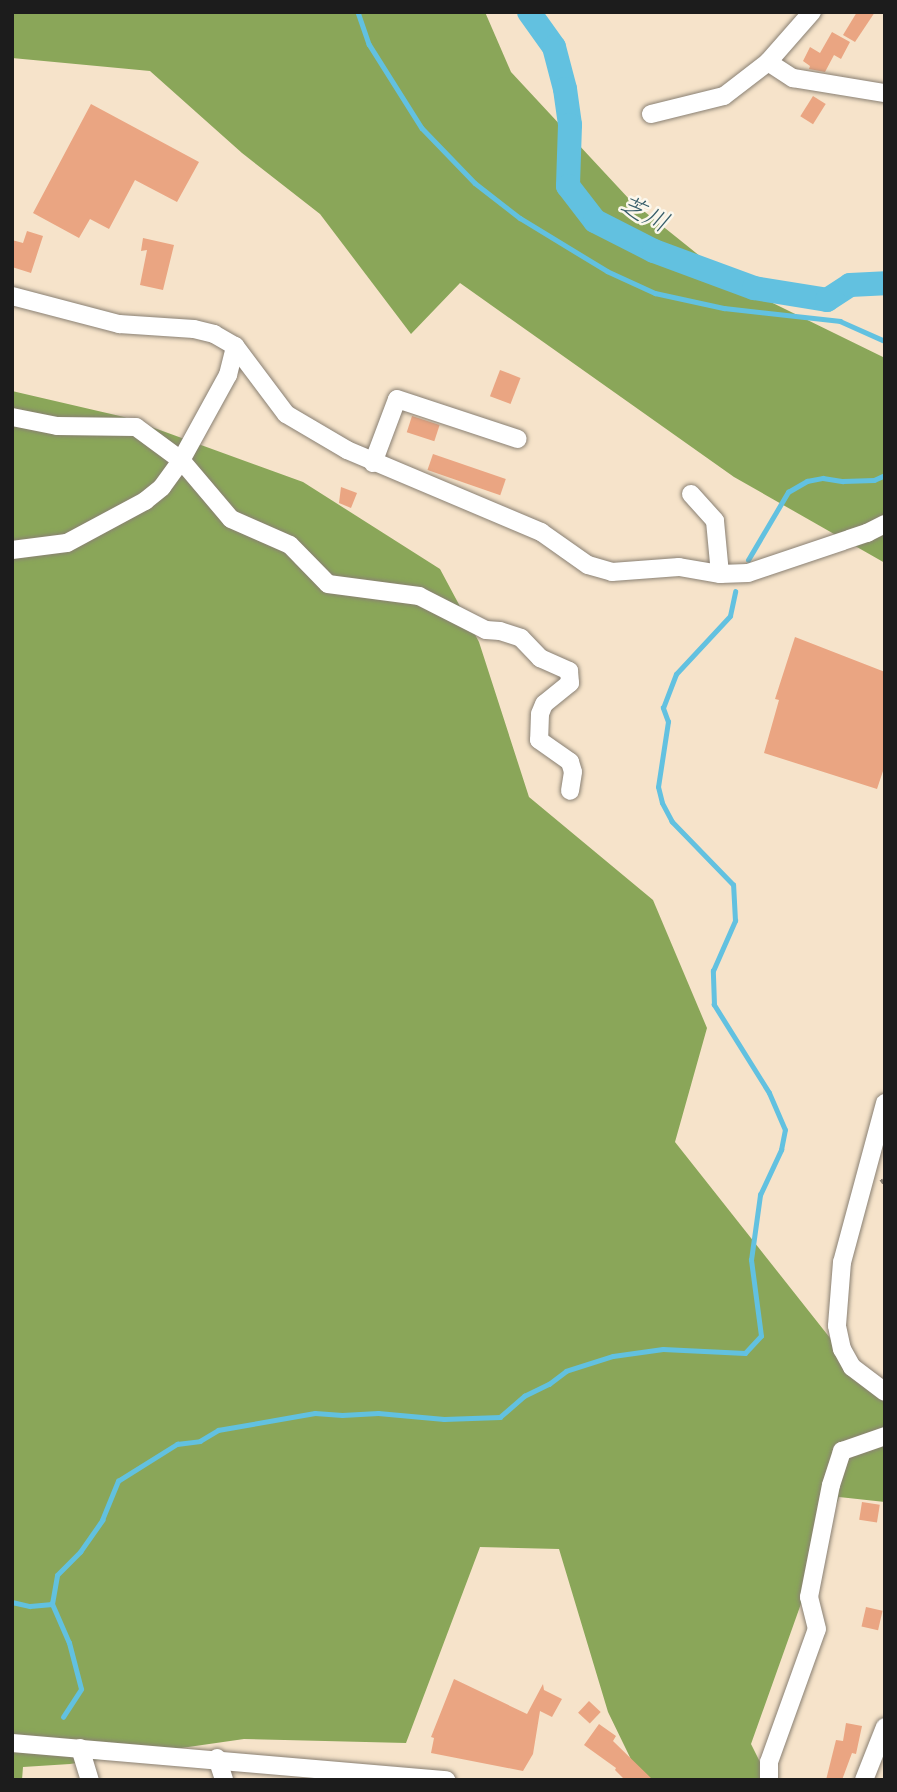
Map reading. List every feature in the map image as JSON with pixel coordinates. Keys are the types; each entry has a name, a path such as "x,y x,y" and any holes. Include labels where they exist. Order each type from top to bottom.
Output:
{"street":[{"path":"651,114 723,96 768,62 812,12"},
{"path":"768,62 793,78 885,93"},
{"path":"12,296 119,324 194,329 214,334 235,346 286,414 373,463 541,531 588,565 612,572 680,567 720,574 748,573 885,524"},
{"path":"12,550 67,543 145,501 162,487 181,460 228,375 235,346"},
{"path":"373,463 397,399 518,439"},
{"path":"12,417 57,426 136,427 181,460 231,519 290,545 328,584 419,596 447,607 486,630 500,631 521,638 540,658 569,671 570,683 544,704 539,740 570,762 573,772 570,792"},
{"path":"691,494 715,521 720,574"},
{"path":"885,1103 842,1262 837,1326 842,1349 852,1367 885,1392"},
{"path":"769,1780 769,1762 817,1629 809,1597 831,1486 842,1451 885,1436"},
{"path":"864,1780 885,1727"},
{"path":"12,1743 217,1758 446,1780"},
{"path":"80,1748 90,1780"},
{"path":"217,1758 224,1780"}],"green space":[{"path":"12,12 485,12 511,72 630,200 736,285 885,358 885,563 734,477 460,283 411,334 320,214 242,153 150,71 12,58"},
{"path":"12,391 124,417 303,482 440,569 479,642 529,797 653,900 707,1028 675,1142 834,1343 885,1390 885,1502 839,1497 751,1744 769,1780 641,1780 608,1712 559,1549 480,1547 406,1743 244,1739 70,1764 23,1767 22,1780 12,1780"}],"building":[{"path":"857,12 875,12 855,42 843,35"},
{"path":"832,32 850,42 841,59 834,55 825,72 809,69 810,66 803,61 810,47 820,53"},
{"path":"813,96 826,104 813,124 800,116"},
{"path":"91,104 199,162 177,202 135,180 109,229 90,219 79,238 33,213"},
{"path":"27,231 43,236 31,273 12,267 12,240 23,243"},
{"path":"143,238 174,245 163,290 140,285 147,250 141,251"},
{"path":"500,370 521,378 511,404 490,396"},
{"path":"412,416 440,425 434,441 407,432"},
{"path":"433,454 506,479 500,495 427,470"},
{"path":"341,487 357,493 351,508 339,503"},
{"path":"795,637 885,672 885,765 877,789 764,753 779,700 775,699"},
{"path":"862,1502 880,1505 877,1523 859,1520"},
{"path":"866,1607 883,1611 878,1630 862,1626"},
{"path":"454,1679 527,1714 543,1684 544,1690 562,1699 552,1717 540,1711 533,1754 523,1771 431,1753 434,1738 431,1737"},
{"path":"589,1701 601,1712 590,1724 578,1713"},
{"path":"846,1723 862,1726 856,1754 852,1753 842,1780 826,1780 836,1740 843,1741"},
{"path":"599,1724 616,1736 613,1741 653,1780 625,1780 616,1768 584,1745"}],"waterway":[{"path":"358,12 369,44 422,128 475,183 520,218 607,271 655,293 724,308 840,321 885,341"},
{"name":"芝川","path":"529,12 554,47 565,89 570,125 568,186 595,221 654,251 754,288 827,300 850,285 885,283"},
{"path":"748,560 788,492 807,481 823,478 843,481 874,480 885,475"},
{"path":"63,1717 81,1689 69,1643 52,1604 57,1575 80,1552 102,1520 118,1481 177,1444 200,1441 218,1430 315,1413 378,1413 444,1419 500,1417 524,1396 549,1384 566,1371 613,1356 663,1349 745,1353 761,1336 751,1260 760,1195 781,1150 785,1130 769,1093 714,1005 713,971 735,921 733,885 672,822 662,803 658,787 668,722 663,708 676,674 730,616 735,592"},
{"path":"12,1602 30,1606 52,1604"}]}
